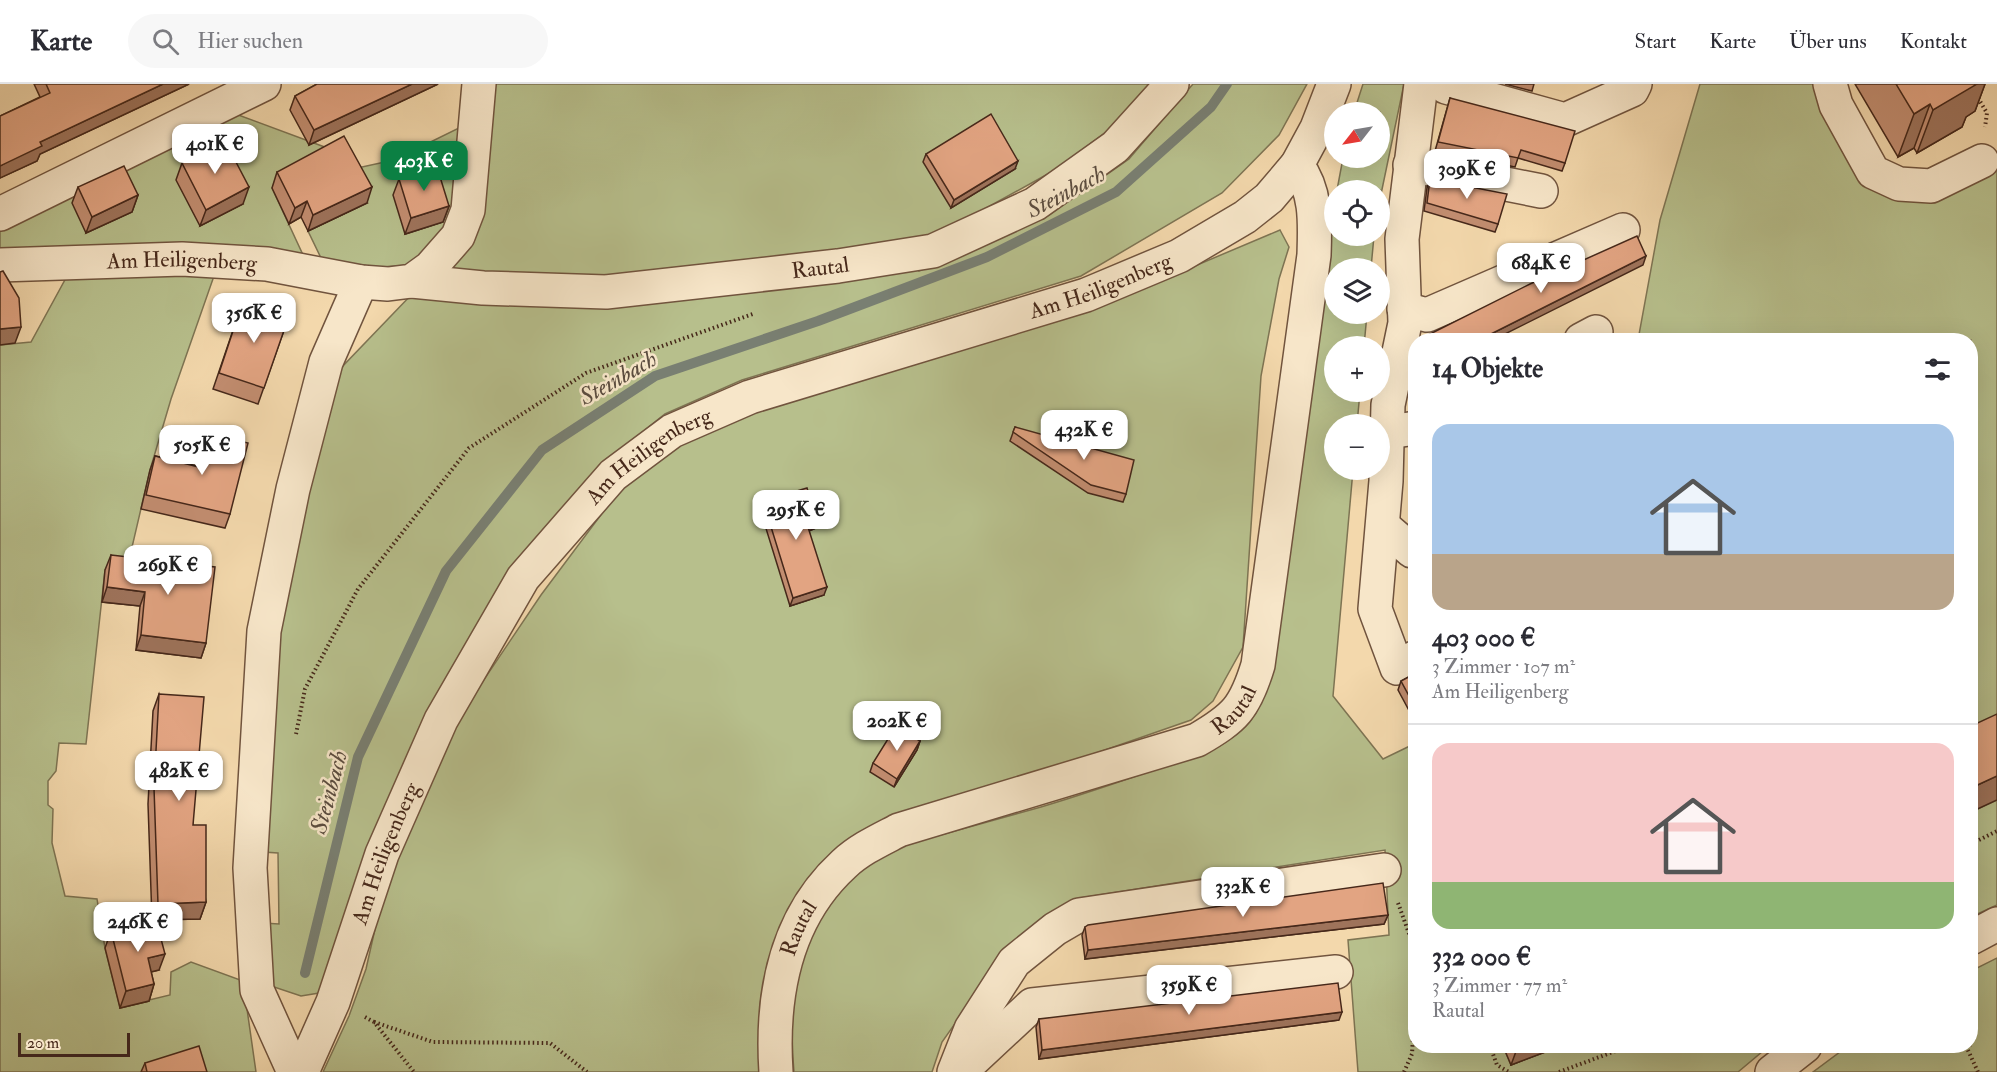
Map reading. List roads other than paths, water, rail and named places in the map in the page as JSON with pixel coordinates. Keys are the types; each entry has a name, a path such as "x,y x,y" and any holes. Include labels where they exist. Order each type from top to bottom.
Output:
{"street":[{"path":"0,214 264,84"},
{"path":"412,281 430,268 458,236 468,210 479,84"},
{"name":"Rautal","path":"412,281 483,288 606,292 838,266 933,251 1035,204 1115,147 1172,84"},
{"path":"1296,165 1317,128 1334,84"},
{"path":"1408,662 1397,668 1375,609 1383,526 1402,430 1388,405 1405,323 1402,239 1421,84"},
{"path":"1443,84 1446,87 1565,120 1632,90 1635,84"},
{"path":"1830,84 1836,105 1873,171 1899,184 1931,186 1982,161"},
{"name":"Rautal","path":"776,1072 776,1006 781,973 788,951 806,910 844,864 867,847 899,830 1197,740 1222,726 1240,709 1258,665 1314,255 1316,222 1312,198 1307,179 1296,165"},
{"name":"Am Heiligenberg","path":"302,1072 333,1002 382,854 441,720 523,578 614,474 672,431 750,397 1086,296 1179,256 1245,217 1269,198 1296,165"},
{"path":"1410,165 1541,191"},
{"path":"1404,309 1426,315 1623,230"},
{"name":"Am Heiligenberg","path":"0,265 182,259 267,264 361,282 388,284 412,281"},
{"path":"294,1072 257,990 250,868 264,631 293,489 326,362 361,282"},
{"path":"1383,526 1408,548"},
{"path":"954,1072 971,1029 1014,962 1055,929 1080,915 1384,870"},
{"path":"1978,934 1997,924"},
{"path":"960,1072 1032,1005 1336,972"},
{"path":"1773,1072 1796,1053"}],"waterway":[{"name":"Steinbach","path":"305,973 358,757 446,571 542,450 655,376 818,321 987,257 1116,192 1211,107 1227,84"}]}
